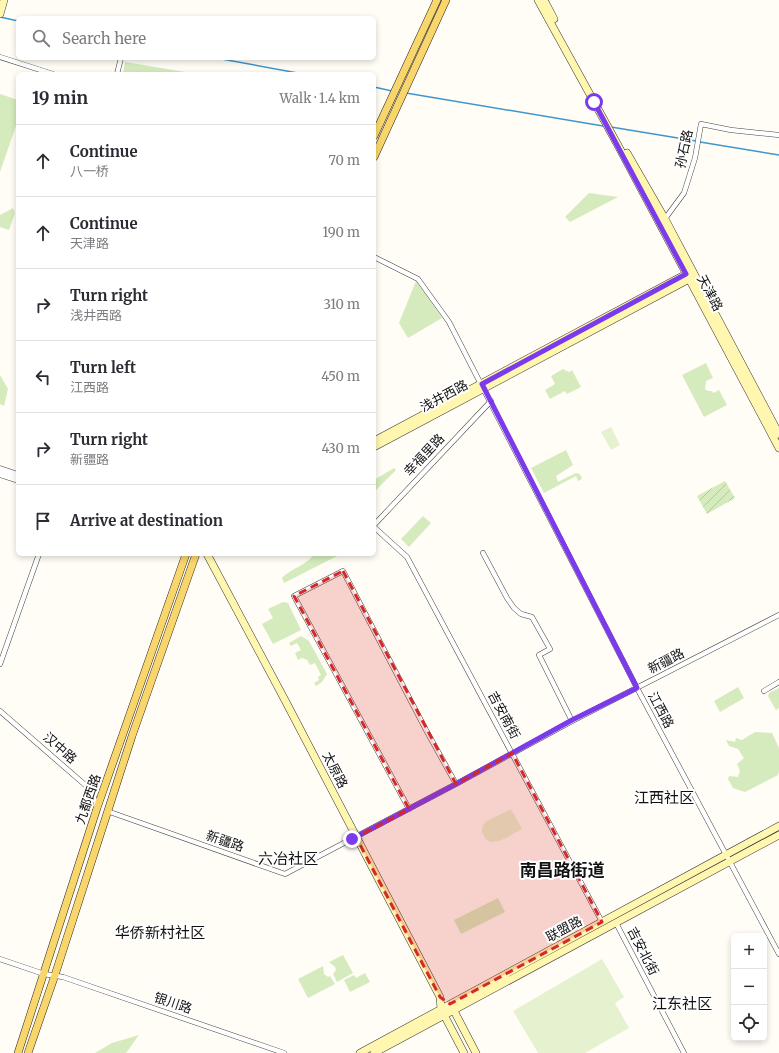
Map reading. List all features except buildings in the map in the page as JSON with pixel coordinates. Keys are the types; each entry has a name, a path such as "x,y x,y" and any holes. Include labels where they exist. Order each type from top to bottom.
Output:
{"main road":[{"path":"376,132 437,0"},
{"path":"376,154 446,0"},
{"path":"538,0 598,103"},
{"path":"544,0 598,103"},
{"path":"0,14 4,1"},
{"name":"天津路","path":"598,103 620,148 662,221"},
{"name":"天津路","path":"598,103 628,153 691,275 779,434"},
{"name":"天津路","path":"691,275 779,448"},
{"name":"浅井西路","path":"376,446 483,386 691,275"},
{"name":"浅井西路","path":"376,440 483,386"},
{"name":"九都西路","path":"18,1053 97,808 185,556"},
{"name":"九都西路","path":"28,1053 55,975 132,736 195,556"},
{"name":"太原路","path":"208,556 288,704 440,997 443,1012 464,1053"},
{"name":"联盟路","path":"452,1007 616,923 728,859 779,826"},
{"name":"联盟路","path":"374,1053 602,922 779,835"},
{"name":"太原路","path":"440,997 452,1007 476,1053"},
{"name":"联盟路","path":"360,1053 443,1012"}],"street":[{"path":"0,57 47,72"},
{"path":"118,72 121,60"},
{"name":"孙石路","path":"662,221 684,193 695,158 701,124 731,130 779,135"},
{"name":"江西路","path":"376,258 418,279 450,322 637,688 779,954"},
{"name":"幸福里路","path":"376,524 491,401"},
{"path":"0,469 16,474"},
{"path":"0,474 16,479"},
{"name":"吉安南街","path":"376,528 407,557 602,922"},
{"path":"483,553 507,598 521,614 532,617 550,649 538,656 572,720"},
{"path":"0,664 38,556"},
{"path":"409,809 294,596 343,571 456,784"},
{"name":"新疆路","path":"107,811 285,874 456,784 572,720 779,615"},
{"path":"764,691 779,682"},
{"name":"汉中路","path":"0,710 91,790 97,808"},
{"name":"吉安北街","path":"616,923 684,1053"},
{"name":"银川路","path":"0,956 45,972"},
{"name":"银川路","path":"0,959 63,977 284,1053"}],"highlighted area":[{"path":"343,571 456,784 512,753 602,922 450,1004 440,997 356,837 409,809 294,596"}],"green space":[{"path":"125,62 185,72 123,72"},
{"path":"0,94 16,99 16,126 0,172"},
{"path":"589,193 618,197 570,222 565,217"},
{"path":"13,208 15,213 9,230 0,227 0,215"},
{"path":"416,281 442,318 408,338 399,323"},
{"path":"706,363 713,378 706,381 705,389 712,391 713,393 719,390 727,405 704,417 682,375"},
{"path":"563,369 569,372 572,370 581,387 567,394 565,391 550,399 545,390 555,384 551,376"},
{"path":"0,375 8,389 4,406 0,404"},
{"path":"611,427 620,445 611,450 601,432"},
{"path":"566,450 573,465 556,476 558,482 576,473 580,474 582,479 578,481 576,476 544,493 531,468"},
{"path":"394,468 396,470 376,490 376,479"},
{"path":"725,481 735,498 707,514 697,496"},
{"path":"423,516 431,523 409,547 401,539"},
{"path":"337,556 284,583 282,578 311,557"},
{"path":"283,602 288,603 301,630 273,644 262,624 273,618 268,609"},
{"path":"301,636 309,641 327,674 322,682 316,686 314,683 319,680 318,677 321,675 315,663 310,665 307,660 302,658 298,660 295,653 301,650 297,643 291,646 289,643"},
{"path":"738,687 744,698 720,712 714,701"},
{"path":"779,688 779,708 776,710 768,696 769,693"},
{"path":"755,732 772,733 779,748 779,771 778,775 745,792 733,788 728,779 729,776 738,777 740,771 737,764 744,758 738,749 729,746 726,740 735,742 736,738 742,740"},
{"path":"511,809 522,829 507,838 490,842 486,839 482,831 485,822"},
{"path":"498,898 505,912 461,934 454,920"},
{"path":"343,955 353,973 337,982 333,974 336,970 335,967 329,962"},
{"path":"602,959 624,997 615,1003 629,1028 585,1053 538,1053 513,1011"},
{"path":"323,966 324,974 328,977 330,976 335,984 308,998 298,979"},
{"path":"365,973 370,982 350,992 344,980 354,975 356,978"},
{"path":"139,1035 126,1053 95,1053 112,1043"}],"waterway":[{"path":"0,17 16,21"},
{"path":"227,60 292,72"},
{"path":"376,87 392,91"},
{"path":"406,93 603,126"},
{"path":"611,127 696,141"},
{"path":"700,142 779,155"}],"district":[{"name":"江西社区","path":"664,797"},
{"name":"六冶社区","path":"288,858"},
{"name":"南昌路街道","path":"562,870"},
{"name":"华侨新村社区","path":"160,932"},
{"name":"江东社区","path":"682,1003"}],"route":[{"path":"352,839 572,720 637,688 482,384 686,274 620,148 594,102"}]}
